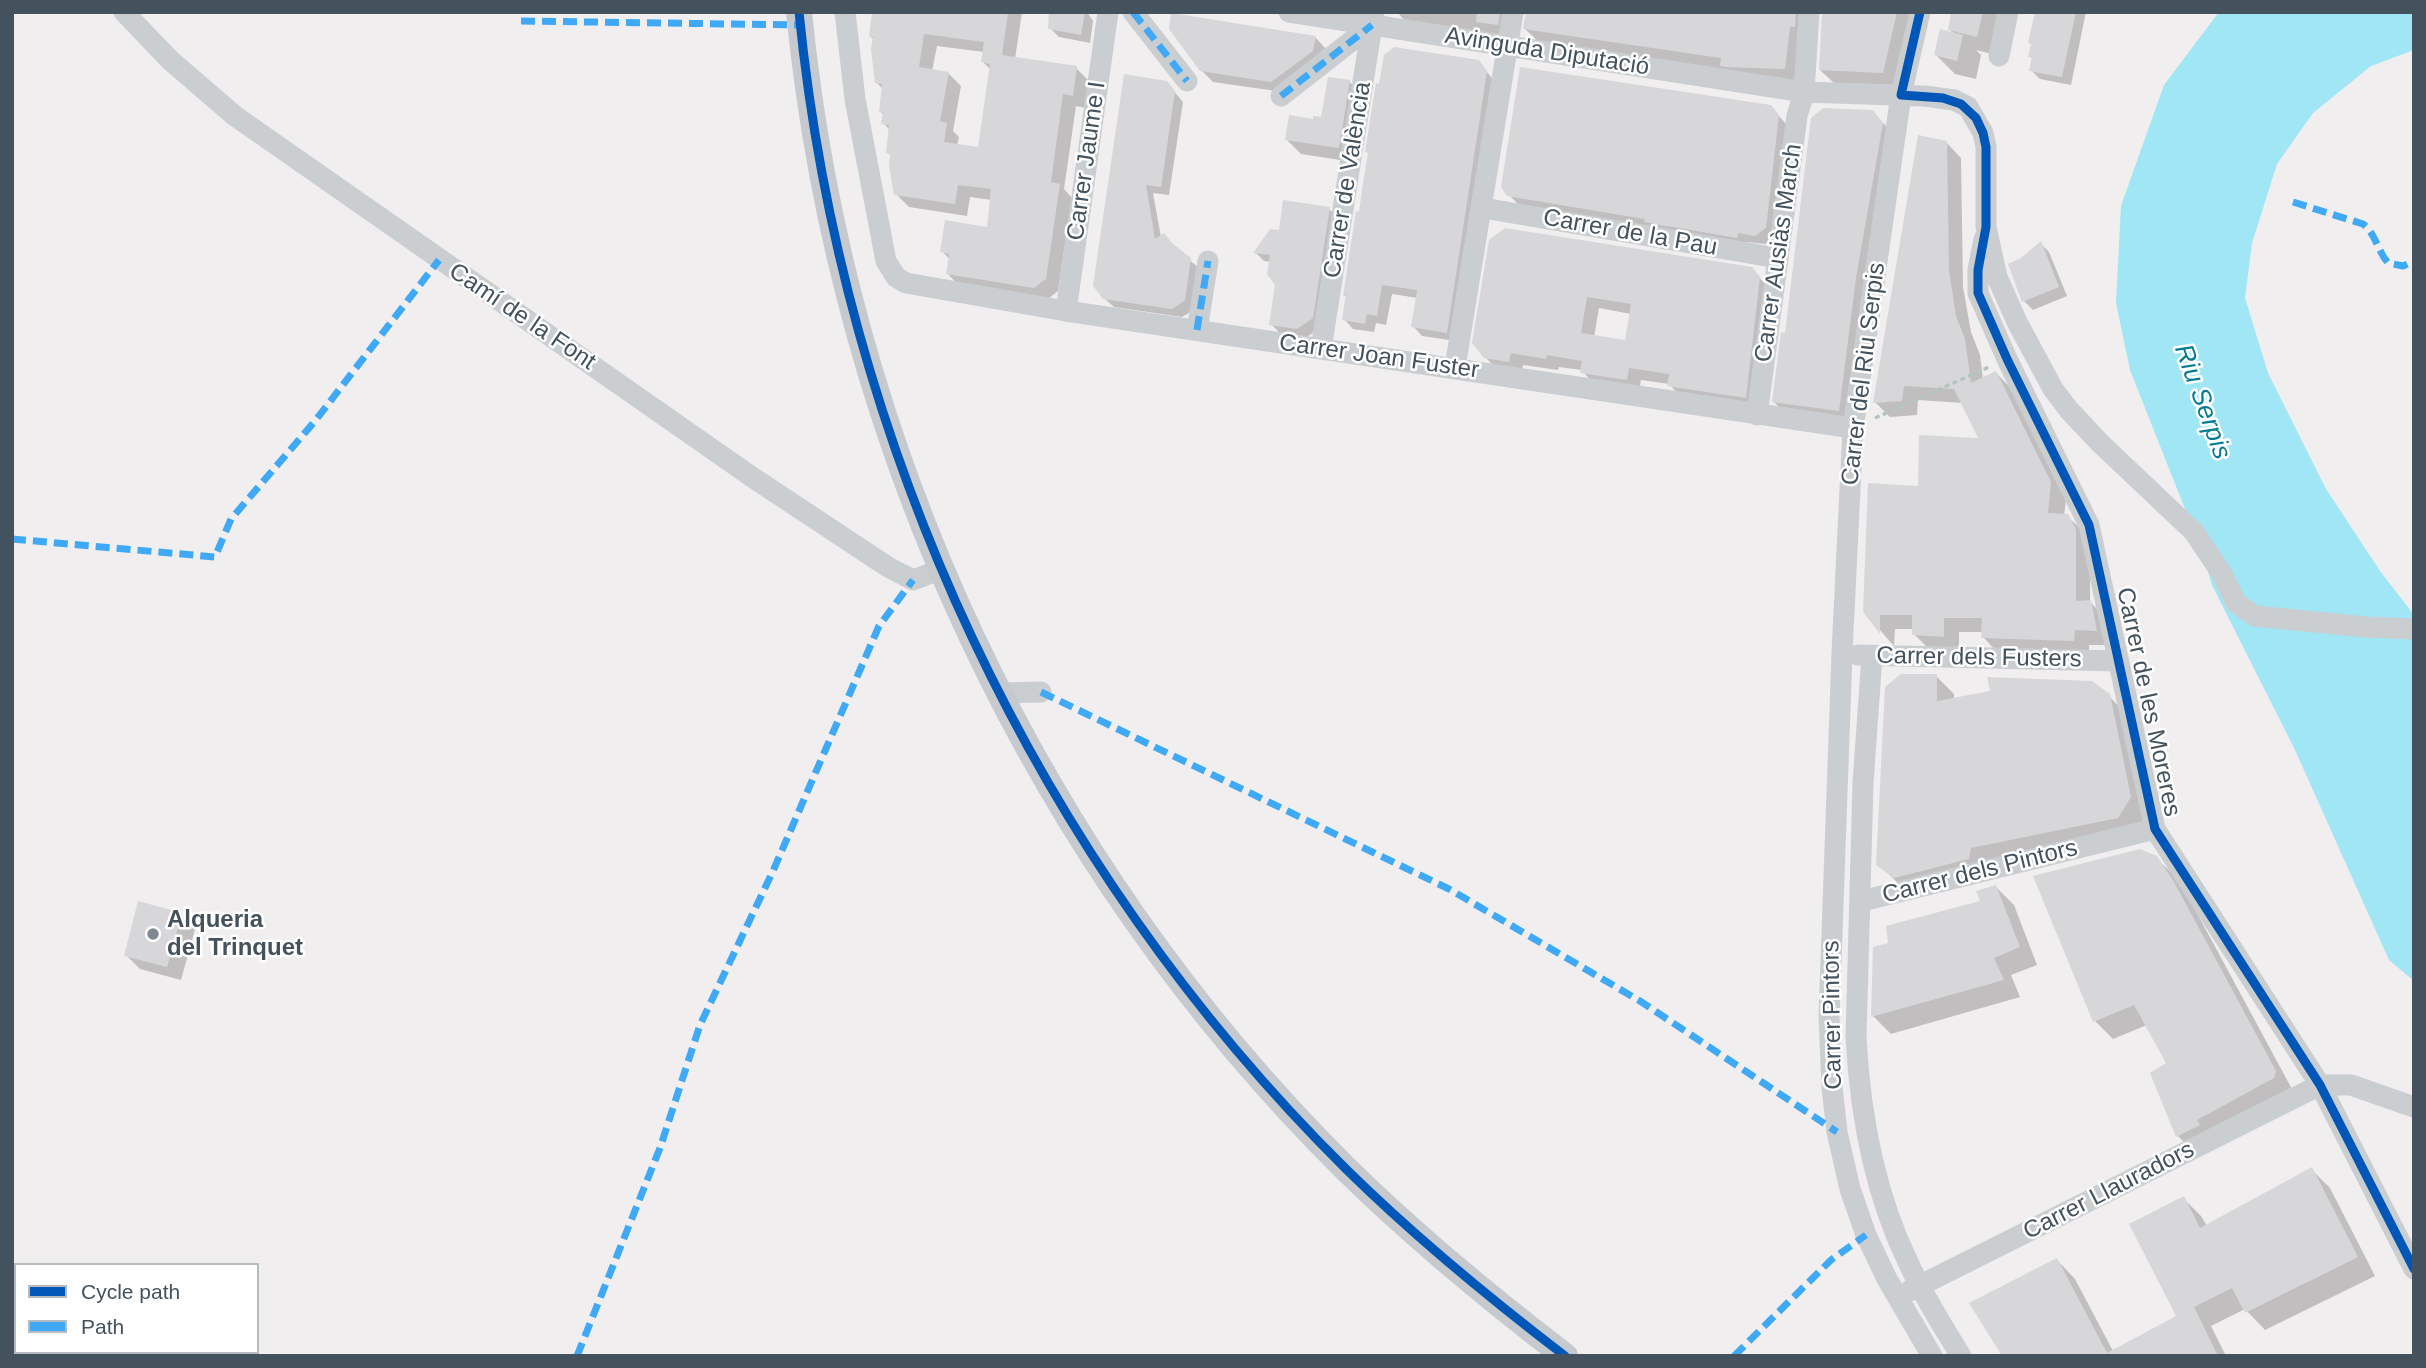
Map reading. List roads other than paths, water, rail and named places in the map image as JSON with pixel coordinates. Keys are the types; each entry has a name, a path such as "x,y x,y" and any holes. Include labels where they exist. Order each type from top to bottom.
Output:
{"main road":[{"path":"799,12 817,153 848,290 891,435 920,519 1000,693 1051,788 1111,884 1171,968 1235,1047 1305,1126 1386,1208 1438,1255 1565,1356"}],"street":[{"name":"Camí de la Font","path":"124,12 170,60 235,116 752,477 888,567 913,580 943,569"},
{"name":"Carrer Joan Fuster","path":"845,12 855,99 886,261 896,277 906,283 1066,311 1853,428"},
{"name":"Carrer Jaume I","path":"1066,311 1108,12"},
{"path":"1133,12 1187,81"},
{"name":"Avinguda Diputació","path":"1289,12 1373,19 1507,47 1804,92"},
{"path":"1455,367 1513,12"},
{"name":"Carrer Ausiàs March","path":"1757,415 1797,116 1804,92 1809,12"},
{"name":"Carrer del Riu Serpis","path":"1842,653 1853,428 1901,95 1920,12"},
{"path":"1998,55 2008,12"},
{"path":"1281,96 1373,19"},
{"name":"Carrer de València","path":"1321,349 1373,19"},
{"path":"1804,92 1901,95 1954,100 1968,107 1983,133 1986,147 1986,227 1997,277 2053,389 2099,442 2194,532 2222,574 2236,603 2255,616 2414,629"},
{"name":"Carrer de la Pau","path":"1483,208 1778,258"},
{"name":"Carrer de les Moreres","path":"1986,227 1977,286 2007,359 2089,525 2155,829 2320,1084 2414,1269"},
{"path":"1197,330 1208,261"},
{"name":"Carrer dels Fusters","path":"1842,653 1872,656 2117,661"},
{"name":"Carrer Pintors","path":"1842,653 1829,1017 1832,1087 1842,1158 1866,1235 1932,1356"},
{"path":"1862,901 1863,783 1872,656"},
{"path":"1000,693 1041,692"},
{"name":"Carrer dels Pintors","path":"1961,1356 1919,1286 1902,1248 1884,1200 1864,1118 1856,1037 1862,901 2155,829"},
{"path":"2320,1084 2351,1085 2414,1107"},
{"name":"Carrer Llauradors","path":"1898,1297 2320,1084"}],"water":[{"name":"Riu Serpis","path":"2219,12 2414,12 2414,50 2371,66 2313,113 2277,164 2252,243 2245,298 2268,373 2326,489 2414,619 2414,981 2389,960 2295,750 2212,585 2191,516 2185,509 2130,370 2116,303 2121,206 2164,85"}],"place":[{"name":"Alqueria del Trinquet","path":"153,934"}]}
